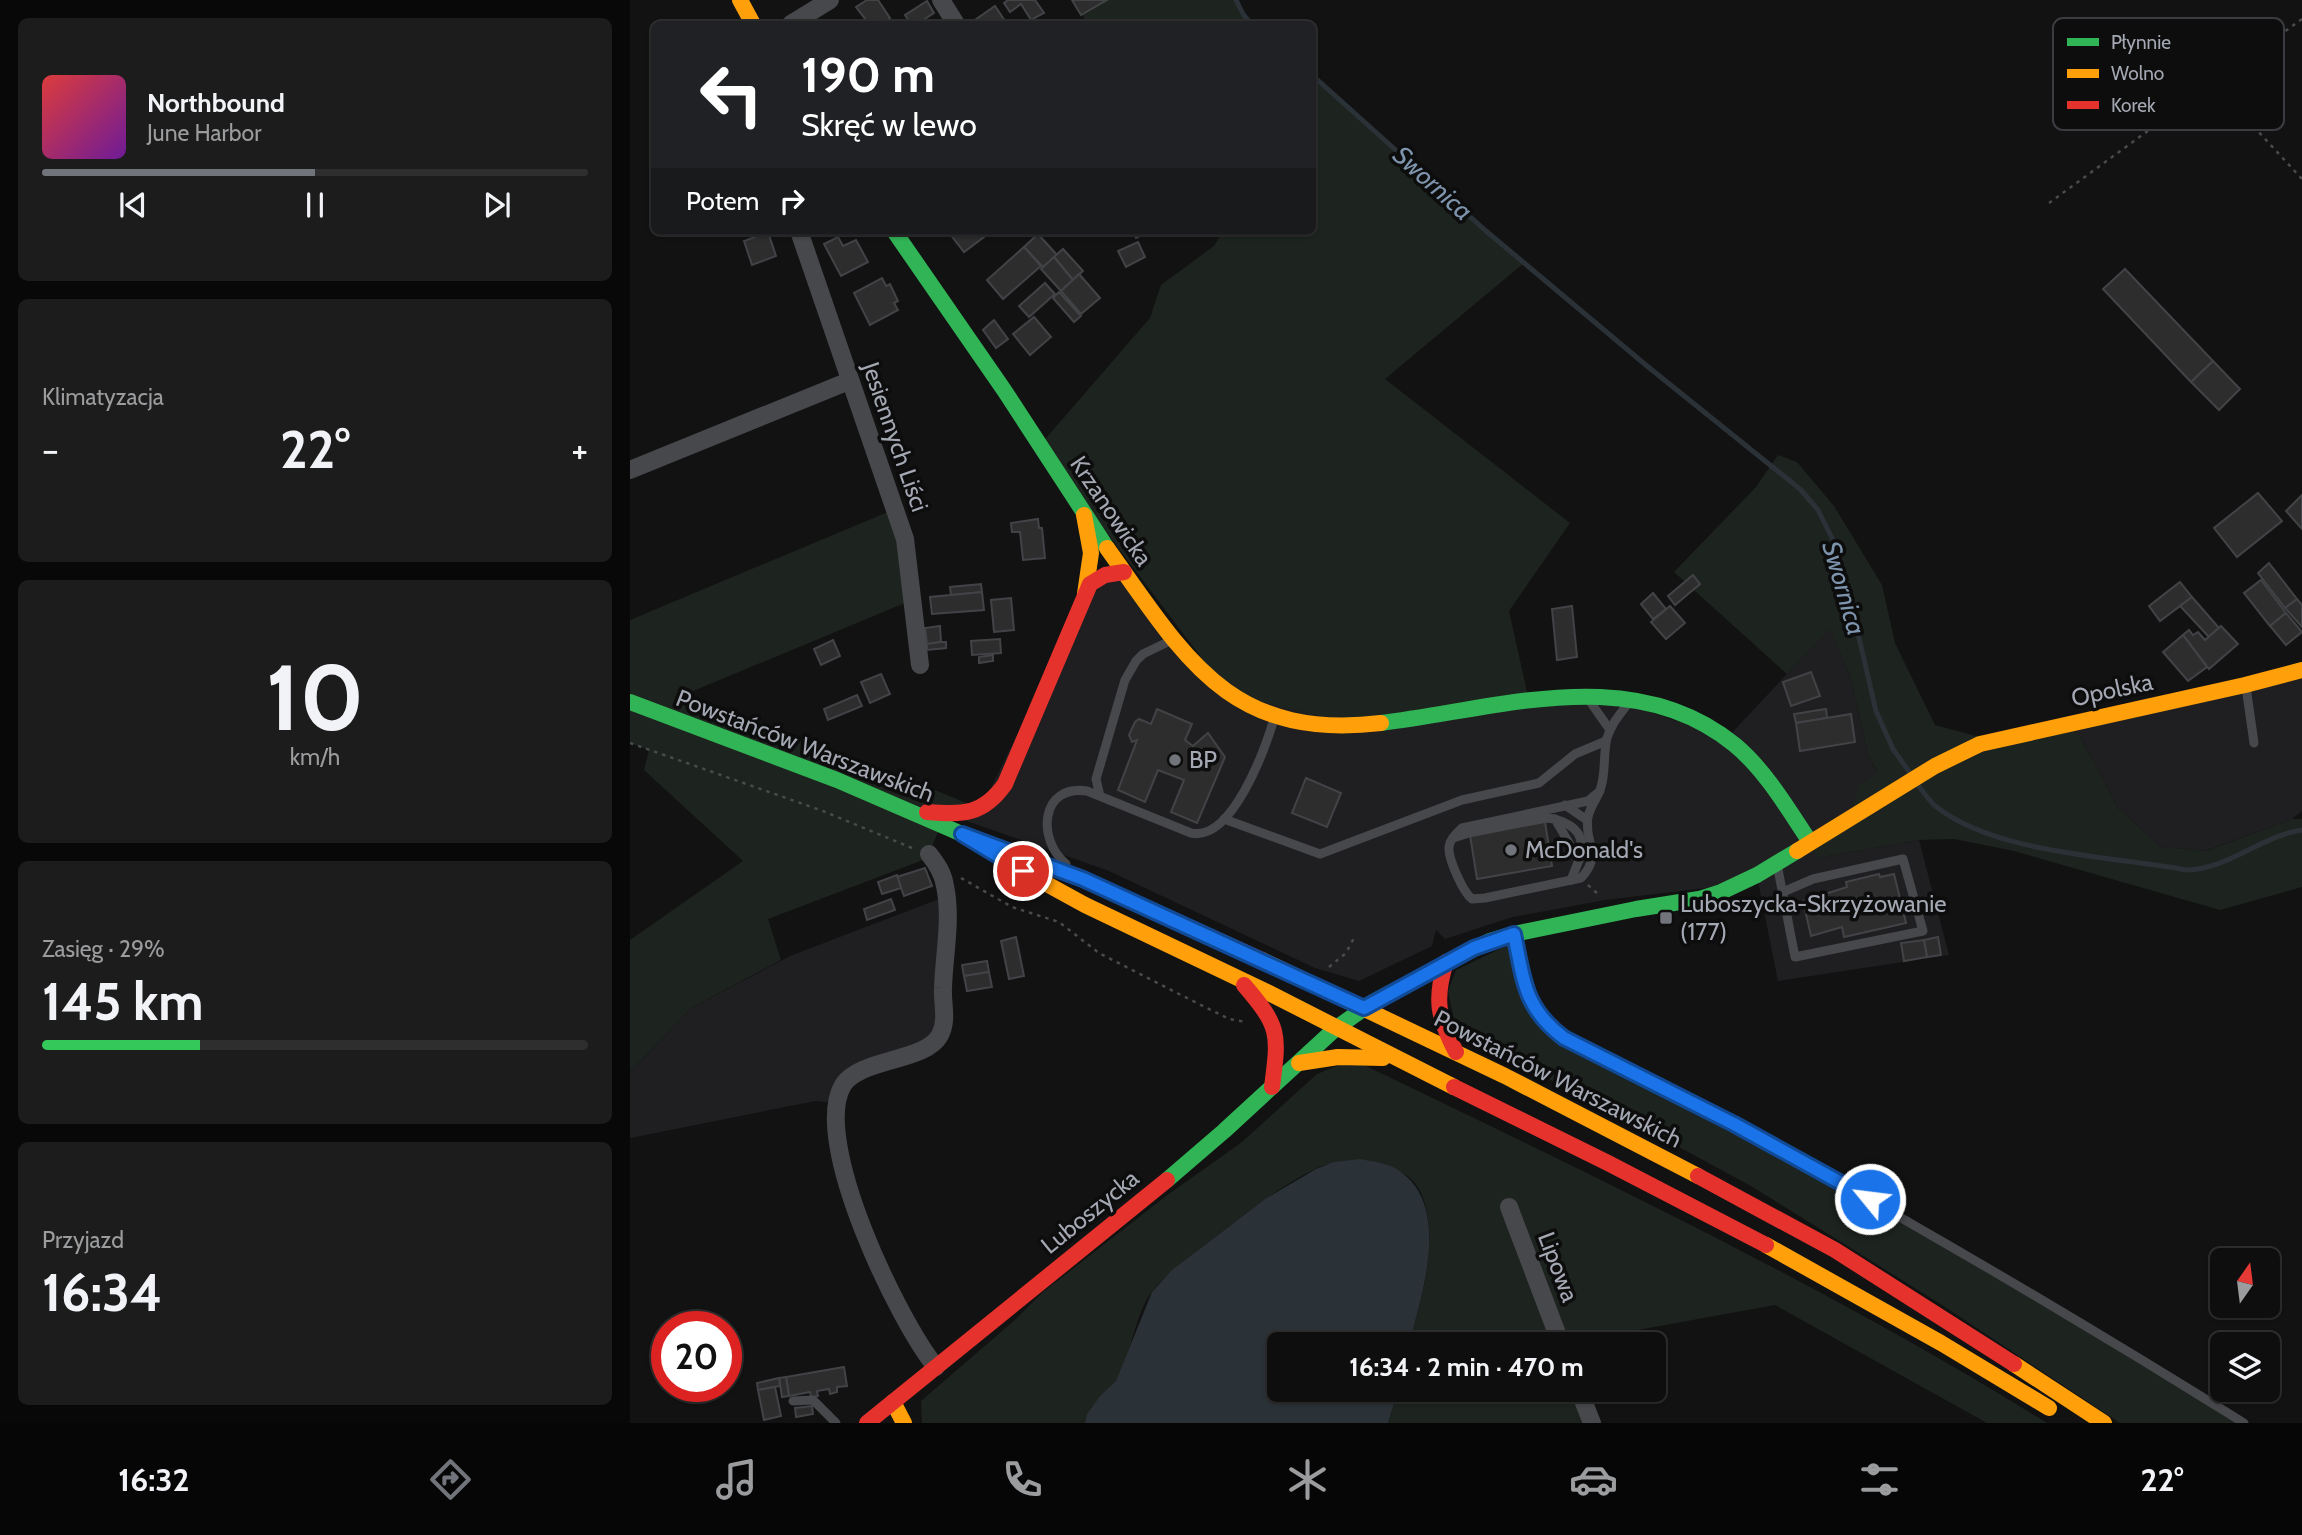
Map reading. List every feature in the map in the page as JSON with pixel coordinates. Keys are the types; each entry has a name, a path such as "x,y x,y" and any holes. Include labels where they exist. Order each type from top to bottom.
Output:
{"main road":[{"path":"740,0 751,21"},
{"name":"Krzanowicka","path":"897,235 1041,445 1084,515 1124,572 1174,639 1212,681 1229,694 1245,704 1275,715 1306,722 1357,725 1585,695 1633,698 1682,712 1735,745 1762,774 1810,842"},
{"path":"1084,515 1091,553 1085,594"},
{"path":"910,810 961,814 981,809 995,799 1005,783 1090,584 1097,578 1124,572"},
{"name":"Opolska","path":"1514,934 1699,899 1731,888 1956,754 1991,740 2245,685 2302,670"},
{"name":"Powstańców Warszawskich","path":"630,702 837,780 962,834 1083,879 1456,1052 1835,1250 2104,1423"},
{"name":"Powstańców Warszawskich","path":"962,834 1064,896 1238,978 1392,1058 1605,1161 1723,1222 1852,1293 2063,1417"},
{"name":"Luboszycka","path":"867,1423 1157,1188 1335,1029 1364,1008 1446,962 1490,941 1514,934"},
{"path":"1446,962 1437,991 1438,1013 1442,1027 1456,1052"},
{"path":"1238,978 1263,1008 1276,1030 1272,1087"},
{"path":"1299,1063 1338,1057 1392,1058"},
{"path":"893,1402 904,1423"}],"street":[{"path":"796,21 830,0"},
{"path":"941,0 954,21"},
{"name":"Jesiennych Liści","path":"800,235 905,539 920,665"},
{"path":"630,470 849,381"},
{"path":"934,861 946,888 947,931 943,990 945,1021 940,1037 929,1047 860,1071 843,1084 836,1120 842,1159 859,1220 919,1346 936,1367"},
{"name":"Lipowa","path":"1509,1207 1556,1332"},
{"path":"1584,1402 1592,1423"}],"lane":[{"path":"1100,796 1096,779 1125,680 1143,654 1174,639"},
{"path":"2245,685 2254,743"},
{"path":"1585,695 1610,730"},
{"path":"1600,791 1588,801 1462,828 1451,839 1449,849 1464,893 1472,899 1581,878 1590,869 1593,859 1587,820 1600,791 1604,776 1606,741 1610,730 1633,698"},
{"path":"1083,879 1061,859 1049,843 1049,814 1055,800 1069,791 1087,791 1200,835 1215,828 1224,819 1255,771 1275,715"},
{"path":"1224,819 1320,854 1462,800 1539,783 1575,754 1606,741"},
{"path":"1565,805 1587,820"},
{"path":"1451,839 1469,833 1555,819 1579,860 1571,880"},
{"path":"1777,863 1796,957 1923,931 1903,859 1812,879 1783,892"},
{"path":"1514,934 1530,1000 1547,1026 1564,1038 1734,1124 1870,1199 2244,1423"},
{"path":"793,1401 813,1400 836,1423"}],"path":[{"path":"2284,32 2302,19"},
{"path":"2049,203 2149,130"},
{"path":"2256,130 2302,180"},
{"path":"630,743 823,811 934,861 1001,902 1059,922 1099,953 1192,1001 1229,1019 1255,1024"},
{"path":"1322,975 1346,953 1353,938"}],"shaded area":[{"path":"1072,0 1236,0 1249,21 1086,21"},
{"path":"1316,78 1524,263 1385,379 1570,523 1509,611 1529,701 1357,725 1229,694 1040,445 1150,318 1161,285 1214,246 1221,235 1316,235"},
{"path":"1778,455 1797,462 1834,506 1882,585 1895,643 1935,725 1991,740 2072,722 2118,808 2161,847 2206,851 2292,819 2302,819 2302,887 2220,910 2014,851 1954,839 1919,840 1817,858 1810,842 1849,819 1858,786 1877,772 1868,754 1851,679 1830,629 1787,674 1674,572 1756,487"},
{"path":"895,509 912,600 686,694 981,809 946,814 929,853 931,857 768,919 781,960 691,1008 630,1072 630,940 743,861 644,770 649,750 630,743 630,620"},
{"path":"1124,572 1212,681 1596,694 1727,738 1830,628 1851,679 1868,754 1877,773 1849,819 1817,858 1919,840 1949,955 1778,981 1757,876 1740,884 1605,900 1513,917 1445,939 1436,930 1432,946 1359,981 1315,968 1109,871 947,814 981,809 1085,594"},
{"path":"2302,670 2302,811 2292,819 2205,851 2161,847 2118,808 2072,722"},
{"path":"939,899 940,1037 860,1071 837,1103 815,1101 630,1138 630,1072 691,1008 790,956"},
{"path":"1508,945 1526,989 1547,1025 1734,1124 2244,1423 2120,1423 1942,1305 1751,1186 1618,1114 1471,1040 1455,1026 1448,991 1456,970"},
{"path":"1341,1064 1362,1064 1536,1148 1795,1279 1964,1373 2047,1423 1987,1423 1775,1305 1627,1332 1412,1332 1428,1263 1429,1230 1424,1199 1404,1173 1383,1166 1347,1163 1317,1168 1280,1189 1163,1280 1142,1309 1126,1360 1116,1381 1090,1410 1085,1423 922,1423 921,1401 1016,1319 1043,1292 1166,1196 1242,1142 1317,1074"},
{"path":"1360,1159 1397,1169 1416,1188 1425,1207 1429,1253 1412,1332 1267,1332 1267,1402 1394,1402 1388,1423 1085,1423 1087,1414 1100,1396 1116,1381 1152,1292 1172,1270 1265,1199 1316,1169 1334,1162"},
{"path":"1394,1402 1584,1402 1592,1423 1388,1423"}],"building":[{"path":"867,0 878,0 890,18 886,21 867,21 856,7"},
{"path":"1008,0 1035,0 1044,13 1031,20 1021,4 1010,12 1004,3"},
{"path":"1072,0 1107,0 1081,15"},
{"path":"927,1 934,13 922,21 909,21 905,15"},
{"path":"995,6 1005,21 976,21"},
{"path":"760,235 769,235 776,256 752,265 744,241"},
{"path":"951,235 987,235 964,252"},
{"path":"1039,235 1057,255 1043,267 1024,247"},
{"path":"838,237 843,246 856,240 868,262 841,276 824,244"},
{"path":"1138,242 1145,257 1126,267 1118,251"},
{"path":"1024,247 1041,266 1003,299 987,280"},
{"path":"1063,249 1083,271 1073,280 1054,257"},
{"path":"1054,257 1073,280 1061,291 1041,269"},
{"path":"2125,269 2213,361 2191,382 2103,289"},
{"path":"1079,274 1100,298 1081,314 1061,291"},
{"path":"882,278 886,286 890,284 898,301 894,303 898,310 870,325 854,293"},
{"path":"1045,283 1055,294 1029,317 1019,306"},
{"path":"1059,292 1081,316 1074,322 1053,298"},
{"path":"1034,317 1051,337 1030,355 1013,334"},
{"path":"994,320 1008,339 996,348 983,330"},
{"path":"2213,361 2240,389 2219,410 2191,382"},
{"path":"2258,493 2282,521 2237,557 2214,528"},
{"path":"2302,495 2302,529 2286,511"},
{"path":"1038,519 1039,528 1042,528 1045,558 1023,560 1020,532 1012,532 1011,523"},
{"path":"2269,563 2297,599 2285,608 2258,573"},
{"path":"1693,575 1700,584 1675,605 1668,596"},
{"path":"2261,580 2286,613 2270,626 2244,593"},
{"path":"2180,582 2192,597 2160,621 2149,606"},
{"path":"981,584 982,592 951,595 950,587"},
{"path":"982,592 984,610 932,614 930,597"},
{"path":"1653,593 1666,609 1653,619 1641,604"},
{"path":"2192,597 2219,628 2209,637 2180,606"},
{"path":"1011,598 1014,630 994,632 991,600"},
{"path":"2297,599 2302,605 2302,627 2285,608"},
{"path":"1572,606 1577,657 1557,660 1552,609"},
{"path":"1670,606 1685,623 1666,639 1651,622"},
{"path":"2286,613 2302,632 2286,645 2270,626"},
{"path":"940,626 941,642 927,644 925,628"},
{"path":"2221,626 2238,644 2209,669 2183,635 2189,630 2193,635 2198,632 2205,640"},
{"path":"2183,635 2207,667 2188,681 2163,652"},
{"path":"1000,639 1001,653 972,655 971,641"},
{"path":"833,640 840,656 821,665 814,649"},
{"path":"946,642 946,648 927,650 927,644"},
{"path":"993,655 993,661 979,663 979,657"},
{"path":"1811,672 1820,696 1791,706 1783,682"},
{"path":"881,674 890,694 870,703 861,682"},
{"path":"857,695 862,706 828,720 824,709"},
{"path":"1157,709 1192,724 1185,740 1193,746 1208,733 1225,757 1197,823 1171,812 1184,780 1158,770 1145,802 1118,790 1137,740 1132,742 1129,735 1135,722 1139,719 1151,724"},
{"path":"1826,709 1827,718 1796,723 1794,714"},
{"path":"1851,714 1855,742 1800,751 1796,723"},
{"path":"1306,778 1341,793 1327,827 1292,813"},
{"name":"McDonald's","path":"1545,822 1552,866 1477,879 1470,835"},
{"path":"925,868 932,886 904,896 897,877"},
{"path":"1879,874 1880,877 1894,874 1906,923 1844,937 1842,927 1811,936 1803,901 1847,887 1846,882"},
{"path":"897,875 901,888 882,894 878,882"},
{"path":"891,899 895,910 867,920 864,909"},
{"path":"1016,937 1024,976 1009,979 1001,941"},
{"path":"1938,937 1941,955 1927,957 1924,940"},
{"path":"1924,940 1927,957 1904,961 1901,943"},
{"path":"987,961 989,972 964,976 962,965"},
{"path":"989,972 992,987 967,991 964,976"},
{"path":"844,1367 847,1386 837,1387 837,1392 830,1394 829,1389 817,1391 818,1396 811,1397 810,1392 789,1396 786,1377"},
{"path":"786,1377 789,1396 782,1397 779,1378"},
{"path":"779,1378 780,1386 758,1390 757,1383"},
{"path":"775,1387 781,1416 764,1420 758,1390"},
{"path":"812,1406 813,1414 796,1417 795,1408"}],"waterway":[{"name":"Swornica","path":"1236,0 1249,21"},
{"name":"Swornica","path":"1316,79 1486,231 1800,489 1818,510 1839,552 1876,711 1893,749 1910,773"},
{"name":"Swornica","path":"1917,784 1934,805 1959,821 1988,834 2054,851 2186,870 2216,864 2287,833 2302,830"}],"traffic: fast":[{"path":"897,235 1004,390 1107,548"},
{"path":"1381,723 1564,697 1609,697 1653,704 1695,719 1735,745 1767,778 1810,842"},
{"path":"630,702 837,780 962,834 1028,858"},
{"path":"1167,1180 1335,1029 1373,1002 1463,954 1490,941 1514,934 1699,899 1757,875 1797,851"}],"traffic: slow":[{"path":"740,0 751,21"},
{"path":"1084,515 1091,553 1085,594"},
{"path":"1107,548 1161,624 1188,656 1216,683 1248,704 1285,719 1329,725 1381,723"},
{"path":"1797,851 1935,766 1980,744 2302,670"},
{"path":"1014,866 1085,905 1267,992 1454,1087"},
{"path":"1262,960 1505,1076 1698,1176"},
{"path":"1299,1063 1338,1057 1383,1058"},
{"path":"1766,1245 1941,1343 2049,1408"},
{"path":"2014,1364 2104,1423"},
{"path":"893,1402 904,1423"}],"traffic: jam":[{"path":"927,812 971,811 989,802 997,794 1005,784 1090,584 1105,575 1124,572"},
{"path":"1028,858 1083,879 1262,960"},
{"path":"1446,962 1440,987 1440,1008 1445,1029 1456,1052"},
{"path":"1244,985 1271,1021 1276,1042 1272,1087"},
{"path":"1454,1087 1766,1245"},
{"path":"1698,1176 1835,1250 2014,1364"},
{"path":"867,1423 1167,1180"}],"place":[{"name":"BP","path":"1175,760"},
{"name":"McDonald's","path":"1511,850"},
{"name":"Luboszycka-Skrzyżowanie (177)","path":"1666,918"}],"route":[{"path":"1023,871 962,834 1083,879 1364,1008 1474,948 1514,934 1530,1000 1547,1026 1586,1051 1734,1124 1870,1199"}]}
